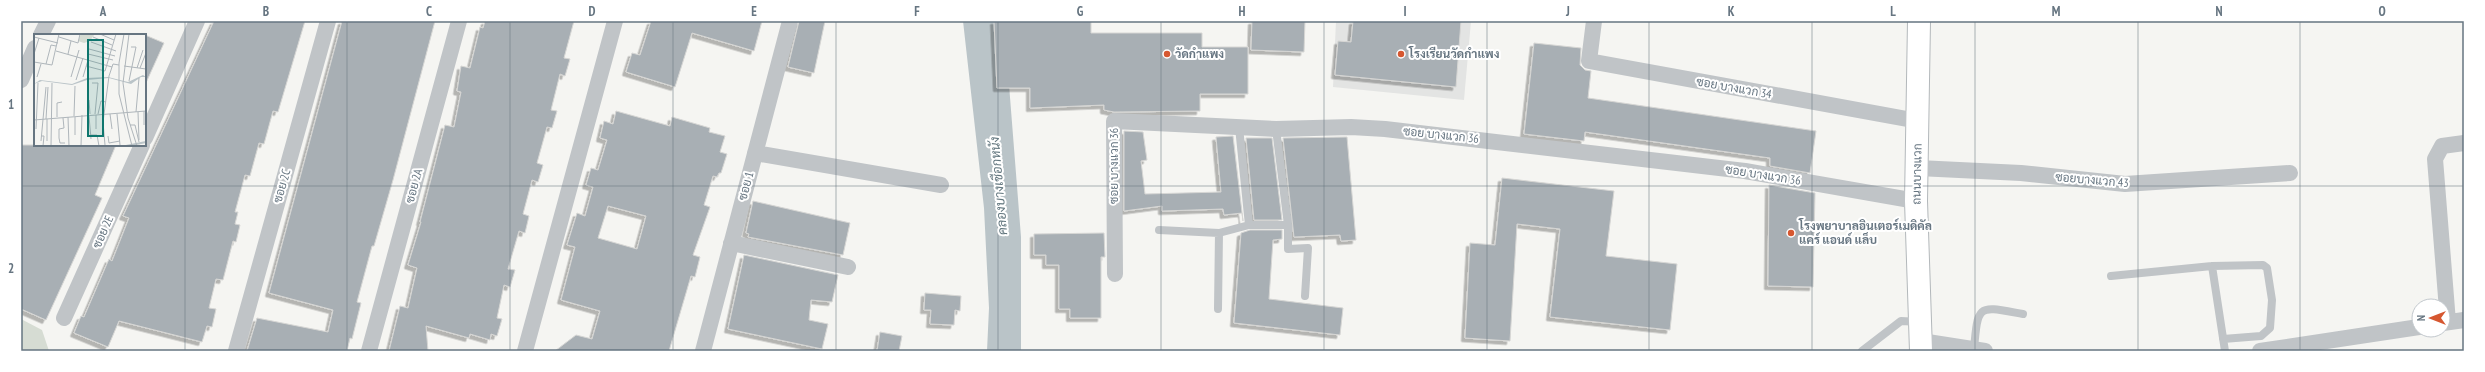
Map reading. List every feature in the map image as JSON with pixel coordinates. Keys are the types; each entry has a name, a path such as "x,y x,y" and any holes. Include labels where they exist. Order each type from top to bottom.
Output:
{"main road":[{"name":"ถนนบางแวก","path":"1919,21 1918,168 1916,201 1921,338"}],"street":[{"path":"42,34 48,21"},
{"path":"146,136 197,21"},
{"name":"ซอย 2C","path":"236,351 328,21"},
{"name":"ซอย 2A","path":"369,351 459,21"},
{"path":"525,351 615,21"},
{"name":"ซอย 1","path":"703,351 790,21"},
{"name":"ซอย บางแวก 34","path":"1594,21 1589,61 1918,122"},
{"path":"21,80 34,50"},
{"name":"ซอย บางแวก 36","path":"1115,274 1114,122 1276,129 1365,128 1532,145 1745,171 1916,201"},
{"path":"2452,322 2435,159 2442,146 2464,143"},
{"name":"ซอย 2E","path":"64,318 142,146"},
{"path":"755,153 941,185"},
{"name":"ซอยบางแวก 43","path":"1918,168 2021,173 2125,184 2290,173"},
{"path":"731,243 848,267"},
{"path":"2260,351 2411,328"},
{"path":"1921,338 1979,350"}],"lane":[{"path":"1239,127 1249,225"},
{"path":"1276,129 1288,225 1288,249 1308,248 1305,296"},
{"path":"1159,230 1219,233 1249,225 1288,225"},
{"path":"1218,309 1219,233"},
{"path":"2110,276 2212,266 2258,264 2267,268 2272,300 2270,328 2261,336 2223,339"},
{"path":"2212,266 2225,351"},
{"path":"1979,350 1977,317 1982,311 1993,309 2023,314"},
{"path":"1862,351 1901,321 1921,338"}],"shaded area":[{"name":"โรงเรียนวัดกำแพง","path":"1336,21 1471,21 1464,100 1333,87"},
{"path":"21,319 42,330 49,351 21,351"}],"water":[{"name":"คลองบางเชือกหนัง","path":"963,21 1004,21 1021,237 1021,351 987,351 989,308 984,208"}],"building":[{"path":"214,21 305,21 278,112 273,111 264,144 259,143 250,176 245,175 235,212 238,212 235,224 240,225 236,242 233,241 223,280 216,279 209,308 216,309 212,327 207,326 202,342 119,321 108,347 74,333 81,316 84,317 109,259 112,261 129,218 123,216"},
{"path":"342,21 435,21 393,180 374,246 372,246 357,302 361,303 352,339 350,338 347,351 247,351 257,318 328,332 333,310 269,293"},
{"path":"485,21 574,21 564,58 570,59 565,76 560,74 551,110 557,111 552,128 547,127 537,163 543,165 538,182 532,180 523,214 529,216 525,233 519,231 508,269 515,270 510,287 504,285 497,318 502,319 497,336 491,334 490,340 470,334 469,338 426,326 428,351 389,351 400,306 408,308 417,268 408,265 421,222 445,125 454,127 461,92 457,91 461,66 470,68 480,27 483,28"},
{"path":"651,21 762,21 754,51 692,33 675,87 626,72 632,53 640,55"},
{"path":"799,21 825,21 814,73 788,67"},
{"path":"994,21 1091,21 1091,33 1202,33 1202,47 1248,47 1248,94 1200,94 1200,111 1114,112 1104,110 1104,105 1030,108 1030,88 997,88"},
{"path":"1252,21 1305,21 1304,52 1251,50"},
{"name":"โรงเรียนวัดกำแพง","path":"1353,21 1461,21 1456,87 1335,75 1338,41 1351,42"},
{"path":"146,35 164,43 146,83"},
{"path":"1534,43 1581,48 1580,65 1585,70 1591,71 1588,98 1816,131 1810,173 1770,166 1770,158 1585,132 1584,141 1524,134"},
{"path":"616,111 670,126 672,117 710,128 709,132 725,136 720,152 727,154 721,173 719,173 717,177 713,176 704,205 710,207 693,255 700,257 695,277 691,276 669,351 555,351 576,335 592,339 600,311 561,300 575,247 567,245 577,213 585,216 593,187 586,185 591,168 598,170 607,140 600,138 604,121 613,124","holes":["608,206 646,216 637,249 598,238"]},
{"path":"1124,131 1143,132 1147,160 1141,161 1145,194 1221,192 1216,137 1233,136 1243,221 1242,213 1224,215 1223,209 1162,211 1162,206 1124,211"},
{"path":"1347,137 1356,240 1341,241 1340,235 1294,237 1283,138"},
{"path":"1246,138 1272,138 1282,220 1254,220"},
{"path":"21,145 116,146 95,195 102,198 46,320 21,309"},
{"path":"1502,178 1614,191 1606,256 1677,264 1670,330 1550,317 1560,229 1517,224 1510,341 1465,338 1470,243 1495,245"},
{"name":"โรงพยาบาลอินเตอร์เมดิคัล แคร์ แอนด์ แล็บ","path":"1769,185 1815,193 1813,287 1768,286"},
{"path":"753,201 850,223 843,255 748,237 749,234 746,233"},
{"path":"1250,230 1282,230 1282,239 1273,240 1269,299 1343,308 1340,335 1234,323 1241,233"},
{"path":"1104,233 1105,257 1101,257 1101,318 1070,318 1070,309 1059,309 1059,265 1046,265 1046,255 1034,255 1034,234"},
{"path":"744,255 838,275 832,302 811,300 809,320 828,324 822,349 728,329"},
{"path":"925,293 961,296 960,311 955,310 954,325 930,324 931,310 924,310"},
{"path":"880,332 902,336 899,351 877,351"}],"place":[{"name":"วัดกำแพง","path":"1167,54"},
{"name":"โรงเรียนวัดกำแพง","path":"1401,54"},
{"name":"โรงพยาบาลอินเตอร์เมดิคัล แคร์ แอนด์ แล็บ","path":"1791,233"}]}
